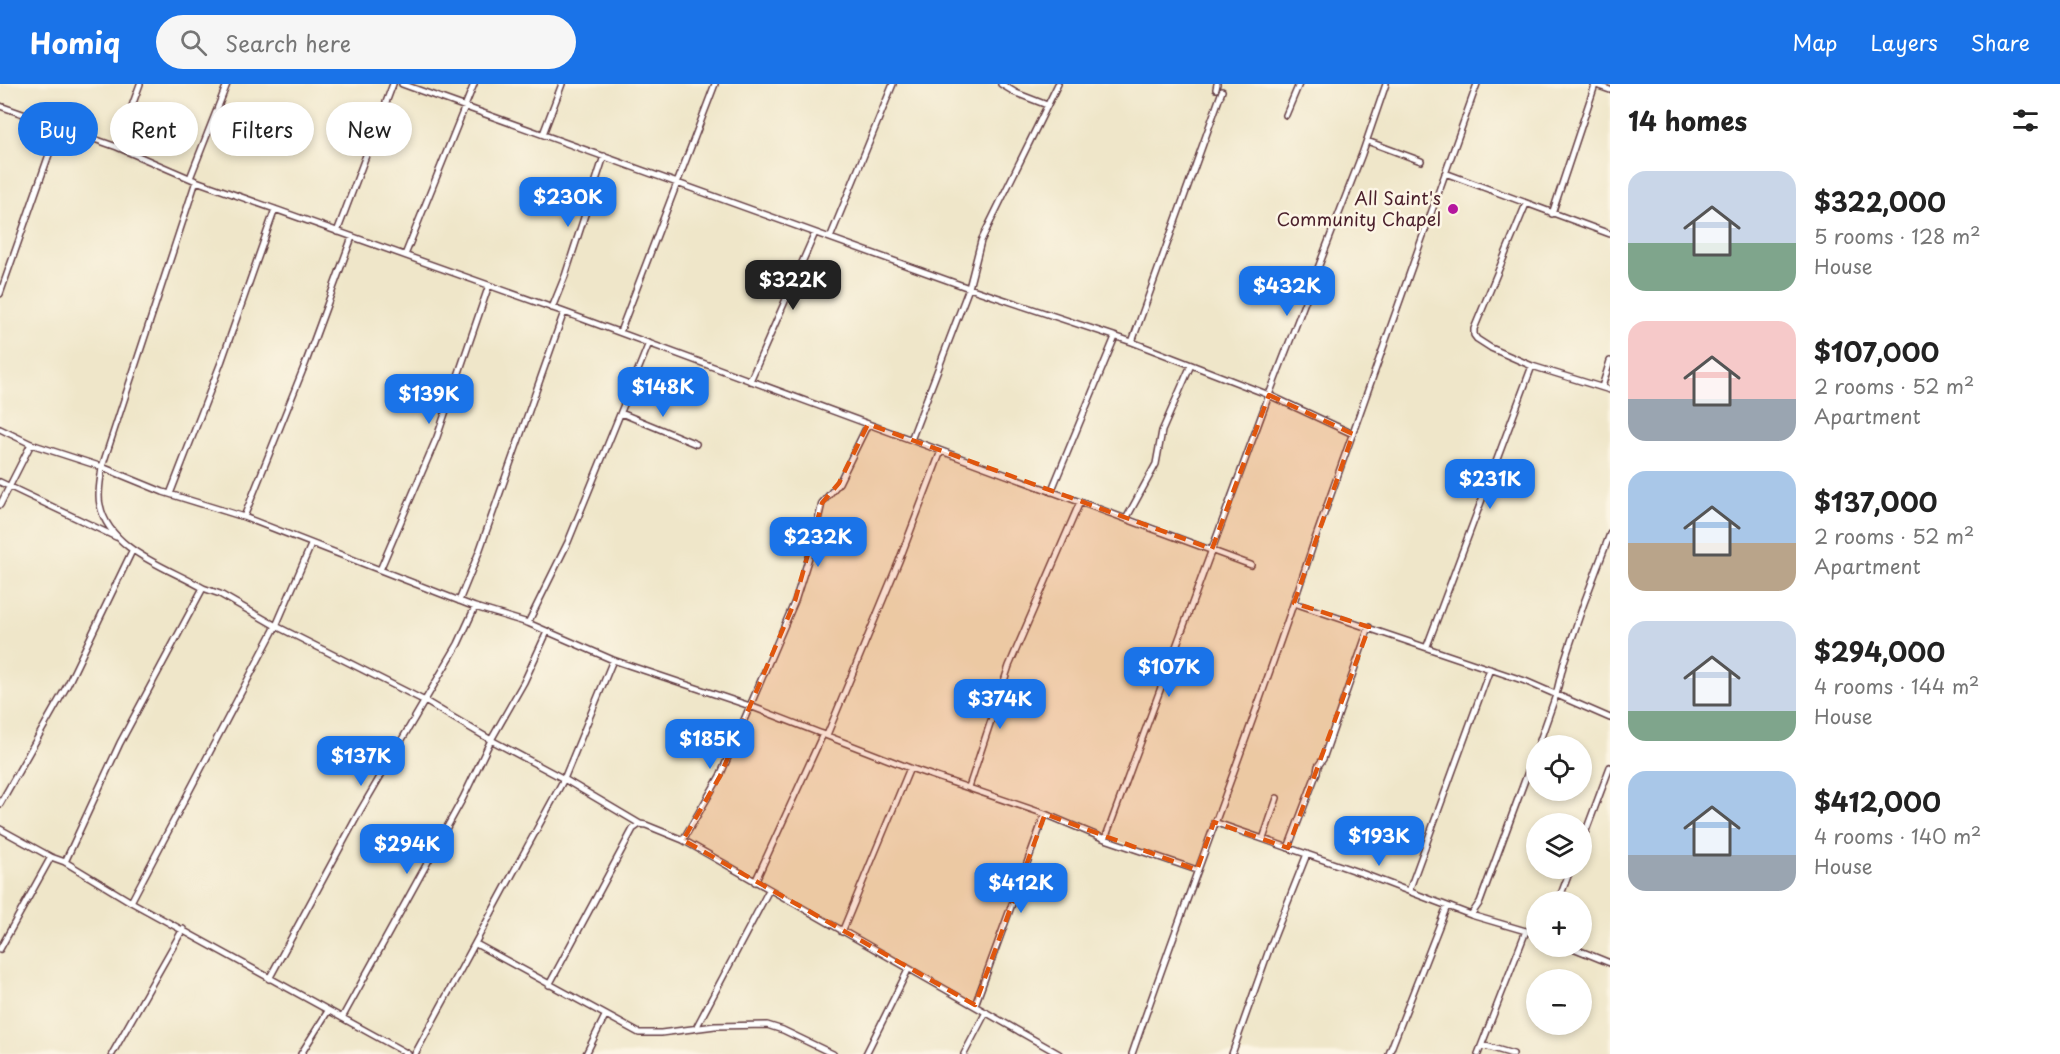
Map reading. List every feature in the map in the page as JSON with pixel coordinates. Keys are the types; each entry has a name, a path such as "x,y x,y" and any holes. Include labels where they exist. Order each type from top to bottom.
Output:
{"street":[{"path":"133,102 140,84"},
{"path":"117,538 99,504 102,467 193,180 228,84"},
{"path":"337,232 393,84"},
{"path":"402,84 969,288 1132,342 1269,395 1353,434"},
{"path":"405,255 474,84"},
{"path":"543,135 562,84"},
{"path":"620,332 715,84"},
{"path":"830,238 893,84"},
{"path":"1001,84 1047,105"},
{"path":"911,440 969,288 981,241 1058,84"},
{"path":"1286,115 1299,84"},
{"path":"1105,839 1269,395 1367,141 1386,84"},
{"path":"1132,1054 1477,84"},
{"path":"1552,214 1594,84 1610,90"},
{"path":"1132,342 1222,91"},
{"path":"0,106 18,112"},
{"path":"1367,141 1421,161"},
{"path":"0,294 48,156"},
{"path":"138,156 193,180 620,332 1251,565"},
{"path":"552,308 565,276 604,156"},
{"path":"1445,173 1610,234"},
{"path":"1526,204 1473,332 1482,342 1532,366 1610,390"},
{"path":"170,494 229,342 275,209"},
{"path":"750,381 815,233"},
{"path":"244,518 306,362 352,237"},
{"path":"380,570 437,438 489,285"},
{"path":"459,601 479,552 564,312"},
{"path":"1051,492 1115,337"},
{"path":"528,623 568,542 649,343"},
{"path":"1602,387 1610,361"},
{"path":"1126,519 1156,464 1162,431 1191,365"},
{"path":"1427,646 1532,366"},
{"path":"621,413 696,444"},
{"path":"682,840 720,776 795,601 810,554 822,502 839,483 868,424"},
{"path":"0,429 31,444 244,518 475,607 528,623 613,660 750,706 910,768 1045,814 1105,839 1197,870"},
{"path":"0,506 31,444"},
{"path":"754,882 825,735 890,583 941,451"},
{"path":"0,482 117,538 132,551 202,588 220,594 276,626 425,701 640,824 682,840 1056,1053"},
{"path":"969,787 1009,666 1080,502"},
{"path":"1542,735 1556,695 1564,662 1610,534"},
{"path":"131,902 276,626 311,545"},
{"path":"0,804 68,684 132,551"},
{"path":"65,862 120,743 202,588"},
{"path":"1294,603 1427,646 1610,718"},
{"path":"269,979 366,802 458,644 475,607"},
{"path":"1288,848 1318,766 1323,759 1369,627"},
{"path":"342,1018 463,798 490,740 524,682 547,632"},
{"path":"415,1054 564,779 613,660"},
{"path":"1409,891 1490,669"},
{"path":"1592,815 1610,767"},
{"path":"842,932 910,768"},
{"path":"1471,915 1480,902 1526,777"},
{"path":"1263,839 1277,798"},
{"path":"975,1005 1045,814"},
{"path":"1214,822 1471,915 1526,932 1478,1054"},
{"path":"549,985 633,829 640,824"},
{"path":"0,829 51,857 65,862 131,902 408,1054"},
{"path":"1232,1054 1270,947 1307,854"},
{"path":"0,949 51,857"},
{"path":"696,1028 769,891"},
{"path":"1389,1054 1447,906"},
{"path":"112,1054 183,929"},
{"path":"476,944 633,1031 645,1034 696,1028 767,1025 783,1030 833,1054"},
{"path":"1592,956 1610,963"},
{"path":"866,1054 908,970"},
{"path":"301,1054 328,1011"},
{"path":"964,1054 986,1012"},
{"path":"586,1054 605,1016"},
{"path":"1482,1045 1513,1054"}],"highlighted area":[{"path":"1269,395 1353,434 1294,603 1369,627 1288,848 1214,822 1197,870 1045,814 975,1005 683,840 720,776 795,601 822,503 839,483 868,424 1212,549"}],"place":[{"name":"All Saint's Community Chapel","path":"1453,209"}]}
